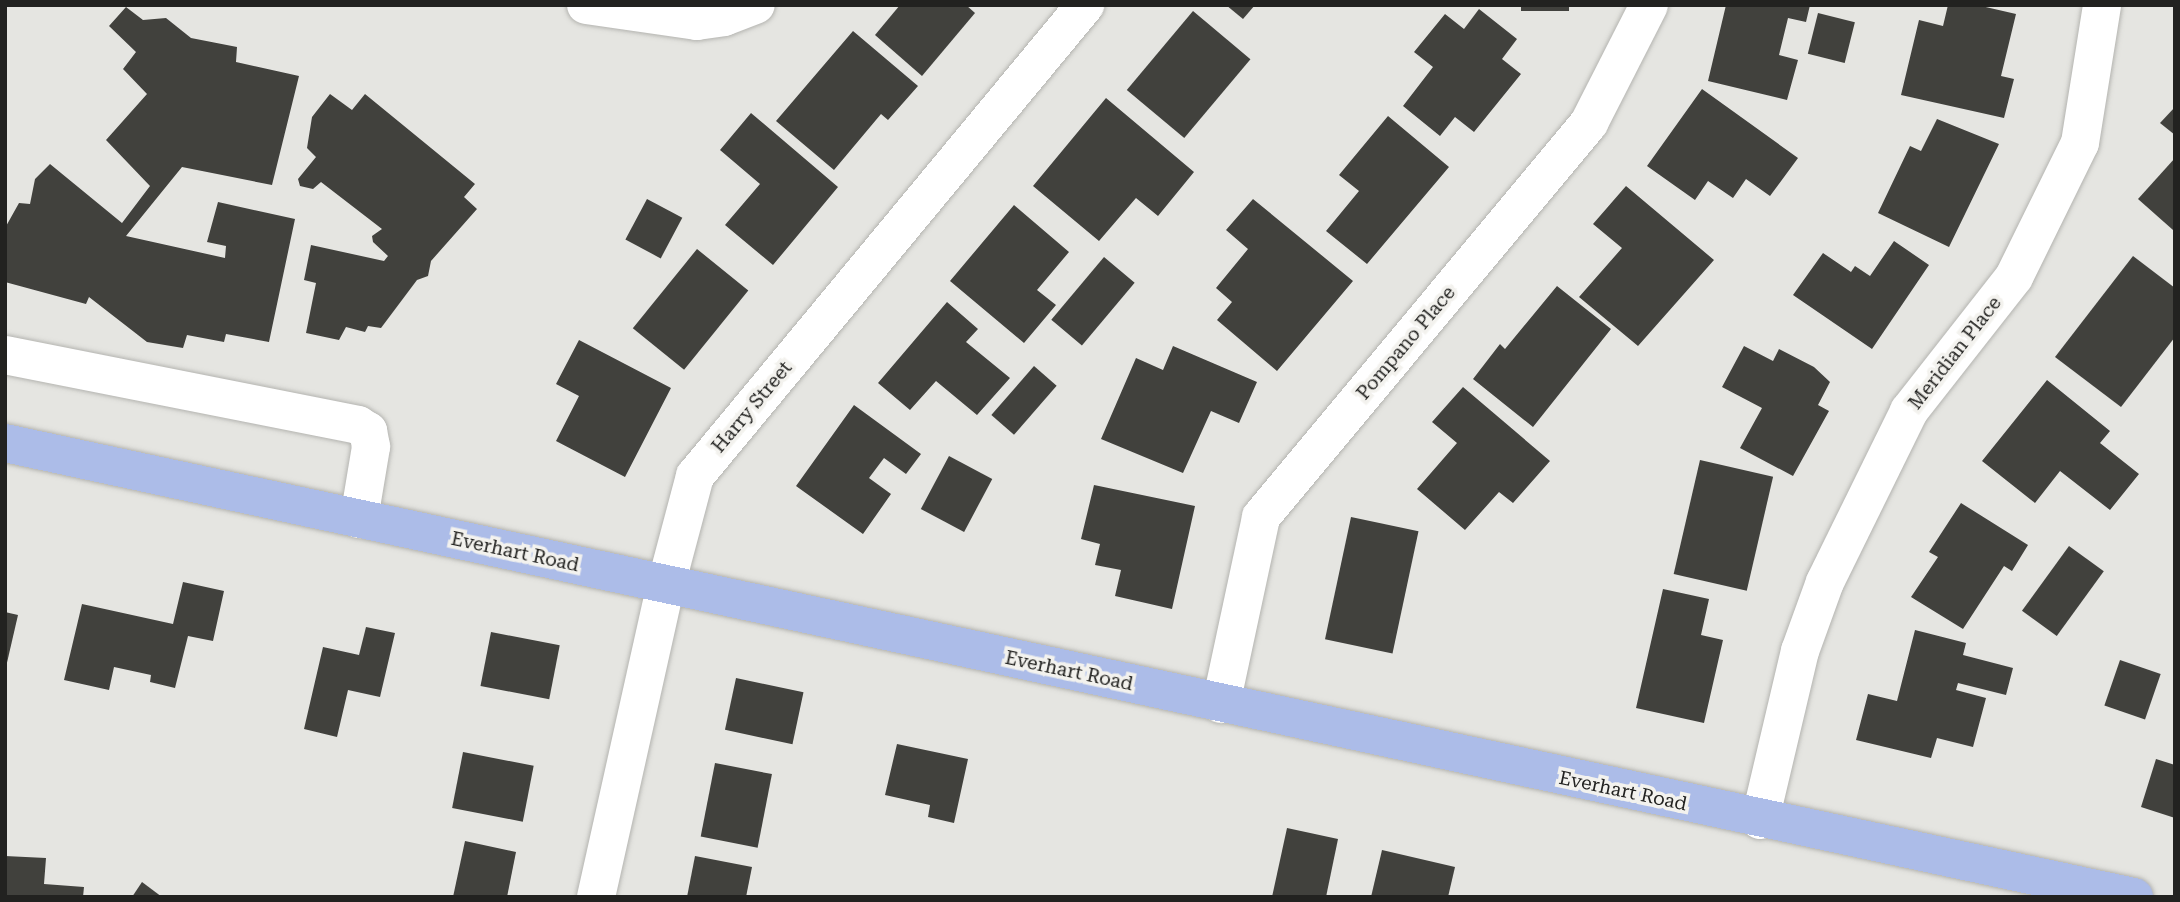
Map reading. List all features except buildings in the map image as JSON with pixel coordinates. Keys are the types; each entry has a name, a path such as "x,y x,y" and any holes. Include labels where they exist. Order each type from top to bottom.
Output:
{"main road":[{"name":"Everhart Road","path":"5,443 1760,820 2134,897"}],"street":[{"path":"586,5 697,21 756,5"},
{"name":"Harry Street","path":"596,897 666,584 695,476 1085,5"},
{"name":"Pompano Place","path":"1221,704 1261,517 1589,123 1649,5"},
{"name":"Meridian Place","path":"1760,820 1800,651 1825,582 1909,411 2014,277 2080,143 2102,5"},
{"path":"5,355 358,425 368,431 370,447 359,519"}]}
